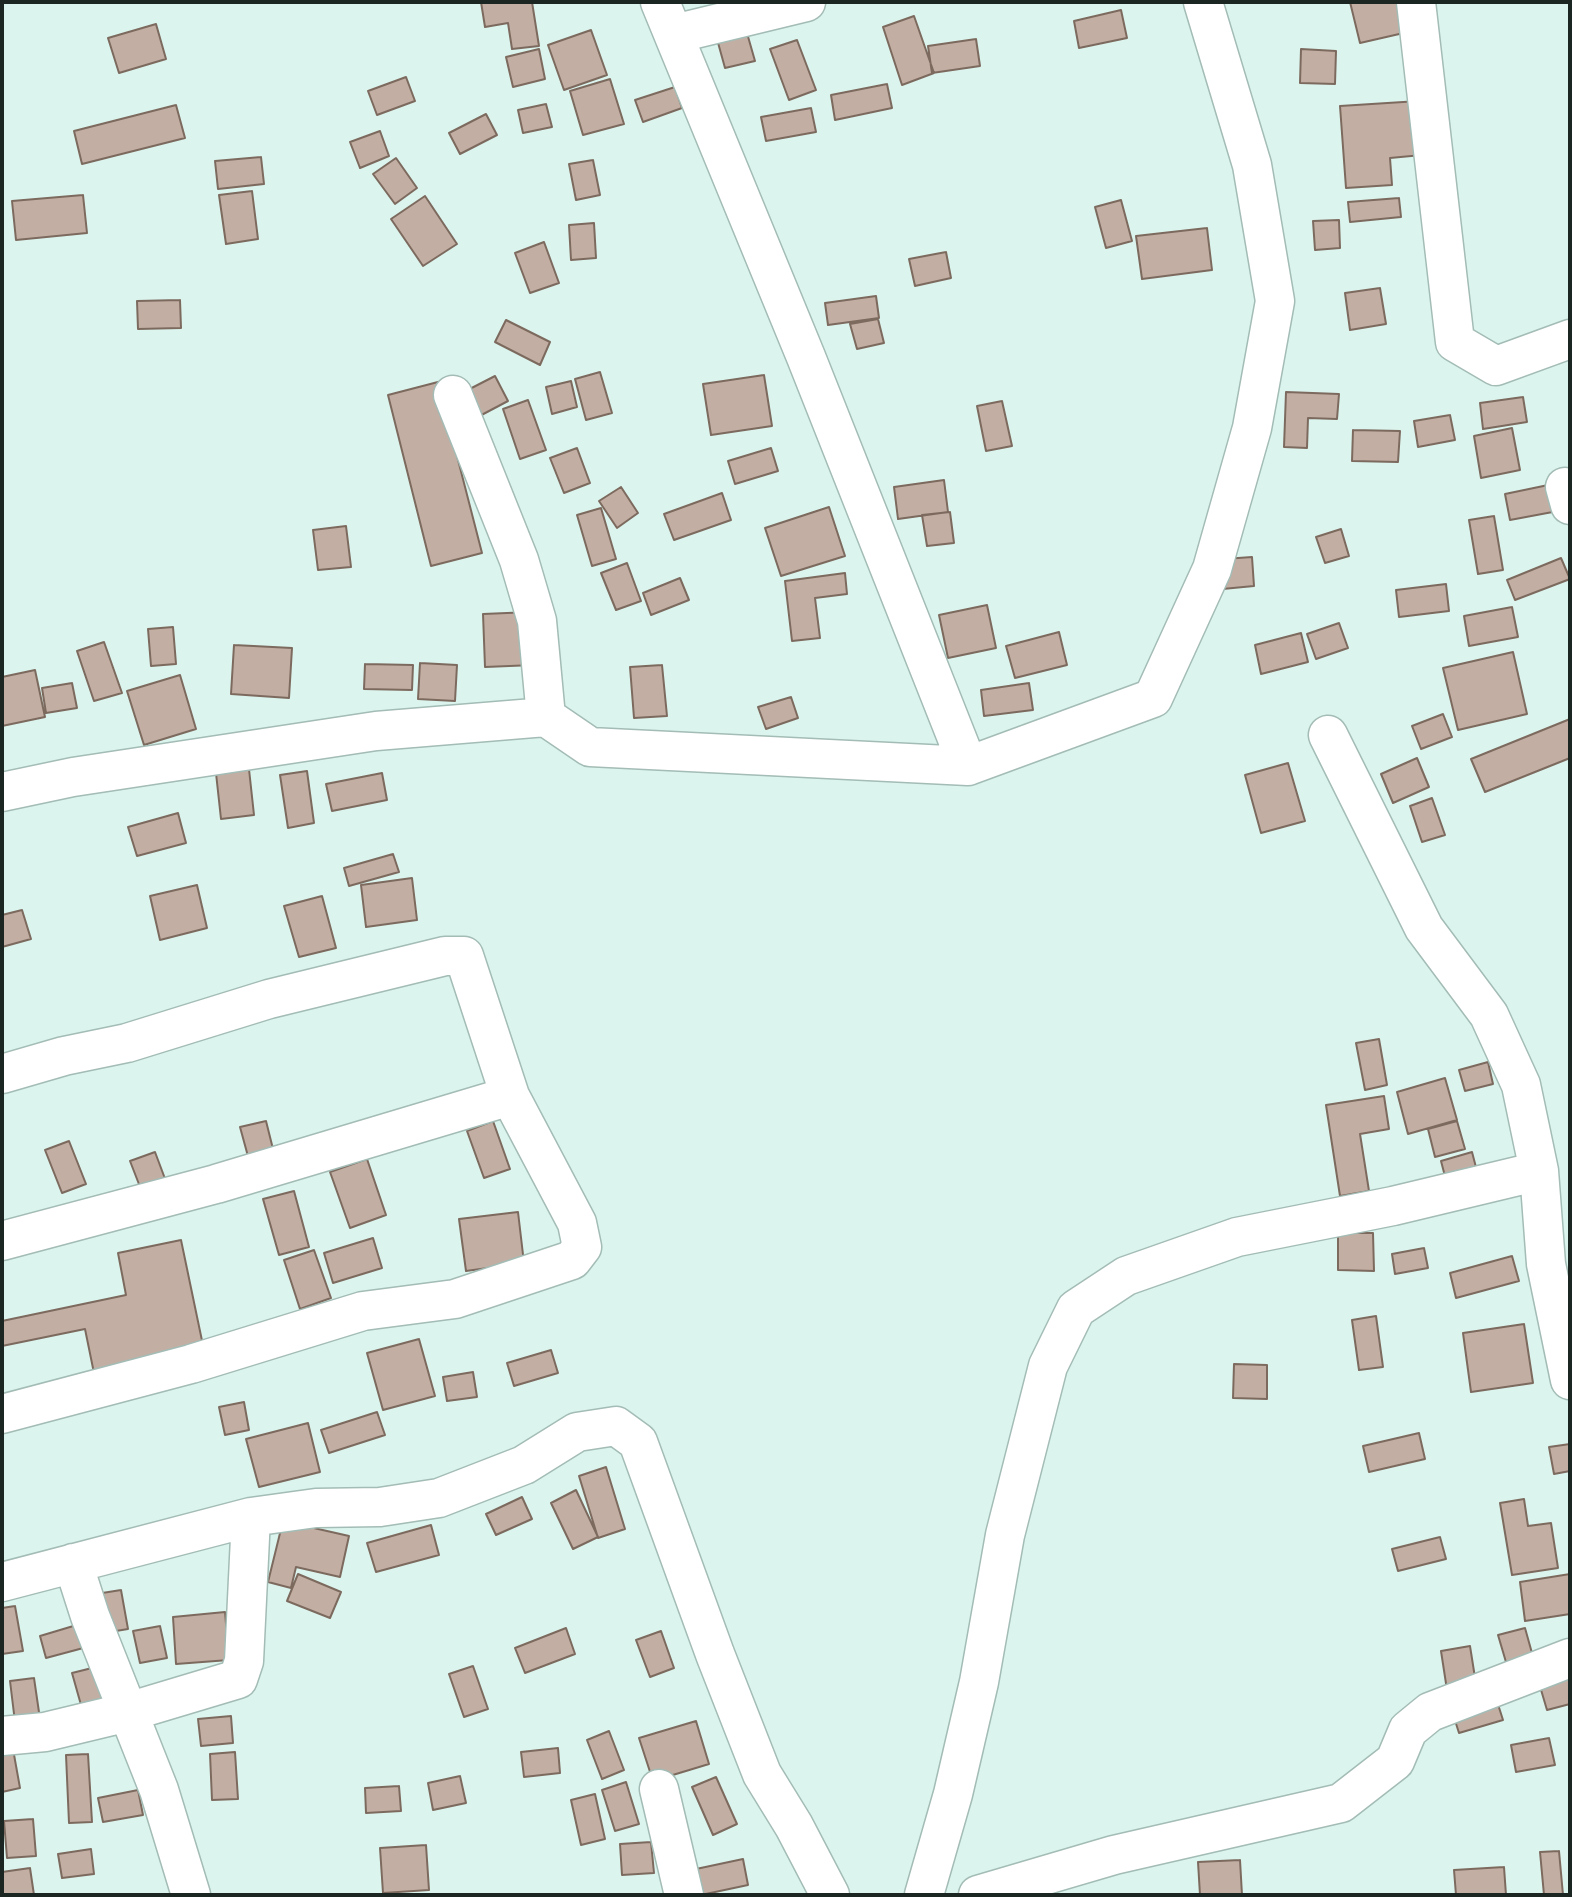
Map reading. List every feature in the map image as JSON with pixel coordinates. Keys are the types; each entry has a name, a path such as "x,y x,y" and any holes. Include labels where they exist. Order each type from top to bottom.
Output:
{"street":[{"path":"806,2 667,18 806,357 968,766"},
{"path":"2,792 73,777 376,731 546,717 590,747 968,766 1153,698 1212,569 1252,428 1275,301 1252,165 1203,2"},
{"path":"1416,2 1455,342 1496,366 1570,339"},
{"path":"453,395 519,560 537,621 546,717"},
{"path":"1328,735 1424,928 1489,1015 1521,1086 1539,1171 1546,1264 1570,1380"},
{"path":"2,1074 64,1056 127,1043 269,999 445,956 464,956 510,1096 577,1223 582,1247 572,1260 455,1299 363,1311 191,1364 2,1414"},
{"path":"2,1241 216,1184 510,1096"},
{"path":"924,1895 953,1794 979,1682 1005,1535 1048,1366 1076,1309 1126,1276 1237,1237 1393,1206 1539,1171"},
{"path":"2,1582 251,1517 316,1508 380,1507 439,1498 524,1465 576,1432 616,1426 638,1442 762,1774 794,1826 830,1895"},
{"path":"2,1736 44,1732 128,1712 239,1679 244,1661 251,1517"},
{"path":"73,1563 90,1616 159,1790 191,1895"},
{"path":"978,1895 1114,1855 1341,1803 1395,1761 1408,1730 1430,1712 1570,1658"},
{"path":"659,1789 684,1895"}],"building":[{"path":"481,2 532,2 539,46 512,49 508,23 485,27"},
{"path":"1350,2 1400,2 1408,32 1360,43"},
{"path":"1121,10 1127,38 1079,48 1074,21"},
{"path":"914,16 934,73 902,85 883,27"},
{"path":"156,24 166,59 119,73 108,38"},
{"path":"591,30 607,75 564,90 548,45"},
{"path":"747,33 755,61 725,68 717,39"},
{"path":"976,39 980,66 932,73 928,46"},
{"path":"797,40 816,90 789,100 770,49"},
{"path":"539,49 545,79 513,87 506,57"},
{"path":"1301,49 1336,51 1335,84 1300,83"},
{"path":"406,77 415,101 377,115 368,91"},
{"path":"610,79 624,124 583,135 570,91"},
{"path":"887,84 892,108 835,120 831,95"},
{"path":"675,87 682,108 643,122 635,100"},
{"path":"1419,101 1422,155 1390,158 1392,185 1346,188 1340,106"},
{"path":"546,104 552,127 523,133 518,110"},
{"path":"176,105 185,138 82,164 74,131"},
{"path":"811,108 816,132 766,141 761,117"},
{"path":"486,114 497,135 460,154 449,133"},
{"path":"380,131 389,156 360,168 350,142"},
{"path":"261,157 264,184 218,189 215,161"},
{"path":"396,158 417,188 395,204 373,174"},
{"path":"593,160 600,195 576,200 569,164"},
{"path":"252,191 258,239 226,244 219,195"},
{"path":"83,195 87,233 16,240 12,201"},
{"path":"425,196 457,244 423,266 391,219"},
{"path":"1399,198 1401,217 1350,222 1348,202"},
{"path":"1121,200 1132,241 1106,248 1095,207"},
{"path":"1339,220 1340,248 1315,250 1313,221"},
{"path":"594,223 596,258 571,260 569,225"},
{"path":"1207,228 1212,270 1142,279 1136,236"},
{"path":"544,242 559,283 530,293 515,253"},
{"path":"946,252 951,278 915,286 909,259"},
{"path":"1380,288 1386,324 1350,330 1345,293"},
{"path":"876,296 879,318 828,325 825,303"},
{"path":"180,300 181,328 138,329 137,301"},
{"path":"878,319 884,343 857,349 850,324"},
{"path":"506,320 550,342 540,365 495,342"},
{"path":"600,372 612,413 586,420 575,379"},
{"path":"764,375 772,426 711,435 703,384"},
{"path":"495,376 508,401 472,420 458,395"},
{"path":"571,381 577,407 552,414 546,387"},
{"path":"438,382 482,553 431,566 388,395"},
{"path":"1286,392 1339,394 1337,419 1308,418 1307,448 1284,447"},
{"path":"1523,397 1527,422 1483,429 1480,403"},
{"path":"528,400 546,450 520,459 503,409"},
{"path":"1002,401 1012,446 986,451 977,406"},
{"path":"1450,415 1455,440 1418,447 1414,421"},
{"path":"1512,428 1520,470 1481,478 1474,436"},
{"path":"1353,430 1400,431 1398,462 1352,461"},
{"path":"577,448 590,483 564,493 550,458"},
{"path":"771,448 778,471 735,484 728,461"},
{"path":"944,480 948,512 898,519 894,487"},
{"path":"1553,484 1558,511 1510,520 1505,494"},
{"path":"621,487 638,513 617,528 599,501"},
{"path":"722,493 731,520 674,540 664,514"},
{"path":"829,507 845,556 781,576 765,528"},
{"path":"601,508 616,559 592,566 577,515"},
{"path":"950,512 954,543 927,546 922,515"},
{"path":"1494,516 1503,570 1478,574 1469,520"},
{"path":"346,526 351,567 318,570 313,530"},
{"path":"1341,529 1349,556 1325,563 1316,537"},
{"path":"1252,557 1254,586 1212,590 1210,560"},
{"path":"1561,558 1570,579 1515,600 1507,580"},
{"path":"627,563 641,601 616,610 601,573"},
{"path":"845,573 847,594 815,598 820,638 792,641 785,581"},
{"path":"680,578 689,600 651,615 643,593"},
{"path":"1446,584 1449,611 1399,617 1396,590"},
{"path":"987,605 996,648 948,658 939,615"},
{"path":"1512,607 1518,637 1469,646 1464,616"},
{"path":"531,612 534,665 485,667 483,614"},
{"path":"1339,623 1348,648 1316,659 1307,634"},
{"path":"173,627 176,664 151,666 148,629"},
{"path":"1059,632 1067,665 1015,678 1006,646"},
{"path":"1301,633 1308,662 1261,674 1255,645"},
{"path":"104,642 122,693 94,701 77,651"},
{"path":"234,645 292,648 289,698 231,694"},
{"path":"1513,652 1527,714 1458,730 1443,668"},
{"path":"420,663 457,665 455,701 418,699"},
{"path":"365,664 413,665 412,690 364,689"},
{"path":"662,665 667,716 634,718 630,667"},
{"path":"35,670 45,717 2,726 2,677"},
{"path":"180,675 196,729 144,745 127,691"},
{"path":"72,683 77,708 46,713 42,688"},
{"path":"1029,683 1033,710 984,716 981,690"},
{"path":"791,697 798,718 766,729 758,707"},
{"path":"1443,714 1452,737 1421,749 1412,726"},
{"path":"1570,719 1570,758 1485,792 1471,759"},
{"path":"1417,758 1429,787 1393,803 1381,774"},
{"path":"248,760 254,815 221,819 215,764"},
{"path":"1288,763 1305,821 1261,833 1245,775"},
{"path":"307,771 314,823 288,828 280,775"},
{"path":"382,773 387,800 332,811 326,784"},
{"path":"1432,798 1445,835 1422,842 1410,806"},
{"path":"178,813 186,843 137,856 128,827"},
{"path":"393,854 399,872 349,886 344,868"},
{"path":"412,878 417,920 366,927 361,885"},
{"path":"197,885 207,928 160,940 150,896"},
{"path":"322,896 336,948 299,957 284,906"},
{"path":"22,910 31,939 2,947 2,915"},
{"path":"1379,1039 1387,1085 1365,1090 1356,1043"},
{"path":"1488,1062 1493,1084 1465,1091 1459,1070"},
{"path":"1445,1078 1457,1120 1408,1134 1397,1092"},
{"path":"1384,1096 1389,1129 1360,1134 1369,1191 1340,1196 1326,1105"},
{"path":"266,1121 277,1165 252,1171 240,1127"},
{"path":"493,1121 510,1169 484,1178 467,1131"},
{"path":"1457,1121 1465,1149 1435,1157 1428,1129"},
{"path":"69,1141 86,1184 62,1193 45,1150"},
{"path":"155,1152 167,1184 142,1192 130,1161"},
{"path":"1472,1152 1478,1175 1447,1184 1441,1161"},
{"path":"367,1159 386,1215 350,1228 330,1172"},
{"path":"294,1191 309,1247 279,1255 263,1199"},
{"path":"518,1212 524,1263 466,1271 459,1219"},
{"path":"1338,1233 1373,1233 1374,1271 1338,1270"},
{"path":"373,1238 382,1268 333,1283 324,1253"},
{"path":"181,1240 205,1355 95,1378 85,1329 2,1346 2,1321 126,1295 118,1253"},
{"path":"1424,1248 1428,1268 1395,1274 1392,1254"},
{"path":"314,1250 331,1298 300,1309 284,1260"},
{"path":"1512,1256 1519,1281 1456,1298 1450,1273"},
{"path":"1376,1316 1383,1367 1359,1370 1352,1320"},
{"path":"1524,1324 1533,1383 1471,1392 1463,1333"},
{"path":"419,1339 435,1396 383,1410 367,1353"},
{"path":"551,1350 558,1373 514,1386 507,1363"},
{"path":"1234,1364 1267,1365 1267,1399 1233,1398"},
{"path":"473,1372 477,1397 447,1401 443,1377"},
{"path":"244,1402 249,1430 225,1435 219,1407"},
{"path":"377,1412 385,1435 329,1453 321,1430"},
{"path":"308,1423 320,1472 259,1487 246,1439"},
{"path":"1419,1433 1425,1459 1369,1472 1363,1446"},
{"path":"1570,1444 1570,1471 1554,1474 1549,1447"},
{"path":"606,1467 625,1529 598,1538 579,1476"},
{"path":"576,1490 598,1537 573,1549 551,1503"},
{"path":"522,1497 532,1519 496,1535 486,1514"},
{"path":"1524,1499 1528,1526 1551,1523 1558,1568 1512,1575 1500,1503"},
{"path":"283,1521 349,1536 340,1577 296,1567 291,1588 268,1582"},
{"path":"431,1525 439,1555 376,1572 367,1543"},
{"path":"1440,1537 1446,1559 1398,1571 1392,1549"},
{"path":"298,1574 341,1592 330,1618 287,1601"},
{"path":"1570,1574 1570,1614 1525,1621 1520,1582"},
{"path":"121,1590 128,1629 104,1633 96,1594"},
{"path":"15,1606 23,1651 2,1654 2,1608"},
{"path":"225,1612 229,1660 176,1664 173,1617"},
{"path":"80,1624 87,1647 46,1658 40,1636"},
{"path":"160,1626 167,1658 140,1663 133,1631"},
{"path":"566,1628 575,1654 525,1673 515,1648"},
{"path":"1525,1628 1537,1671 1511,1679 1498,1635"},
{"path":"661,1631 674,1668 650,1677 636,1640"},
{"path":"1470,1646 1476,1684 1447,1690 1441,1651"},
{"path":"473,1666 488,1709 464,1717 449,1674"},
{"path":"96,1667 106,1706 83,1712 72,1673"},
{"path":"1570,1674 1570,1704 1547,1710 1539,1683"},
{"path":"34,1678 40,1719 15,1722 10,1681"},
{"path":"1496,1698 1503,1720 1459,1733 1452,1711"},
{"path":"231,1716 233,1743 201,1746 198,1719"},
{"path":"696,1721 709,1764 653,1781 639,1738"},
{"path":"609,1731 624,1770 602,1779 587,1740"},
{"path":"1549,1738 1555,1765 1516,1772 1511,1745"},
{"path":"558,1748 560,1773 524,1777 521,1752"},
{"path":"13,1749 20,1788 2,1792 2,1751"},
{"path":"235,1752 238,1799 212,1800 210,1754"},
{"path":"88,1754 92,1822 69,1823 66,1755"},
{"path":"460,1776 466,1803 433,1810 428,1783"},
{"path":"716,1777 737,1824 713,1835 692,1787"},
{"path":"626,1782 639,1824 615,1831 602,1790"},
{"path":"399,1786 401,1811 366,1813 365,1788"},
{"path":"138,1790 143,1815 103,1822 98,1798"},
{"path":"595,1794 605,1839 581,1845 571,1800"},
{"path":"33,1819 36,1856 7,1858 4,1821"},
{"path":"651,1842 654,1873 622,1875 620,1844"},
{"path":"426,1845 429,1890 383,1893 380,1848"},
{"path":"91,1849 94,1874 62,1878 58,1854"},
{"path":"1559,1851 1563,1895 1544,1895 1540,1852"},
{"path":"743,1859 748,1885 701,1895 696,1869"},
{"path":"1240,1860 1242,1895 1200,1895 1198,1862"},
{"path":"1504,1867 1506,1895 1456,1895 1454,1870"},
{"path":"30,1868 34,1895 2,1895 2,1872"}]}
